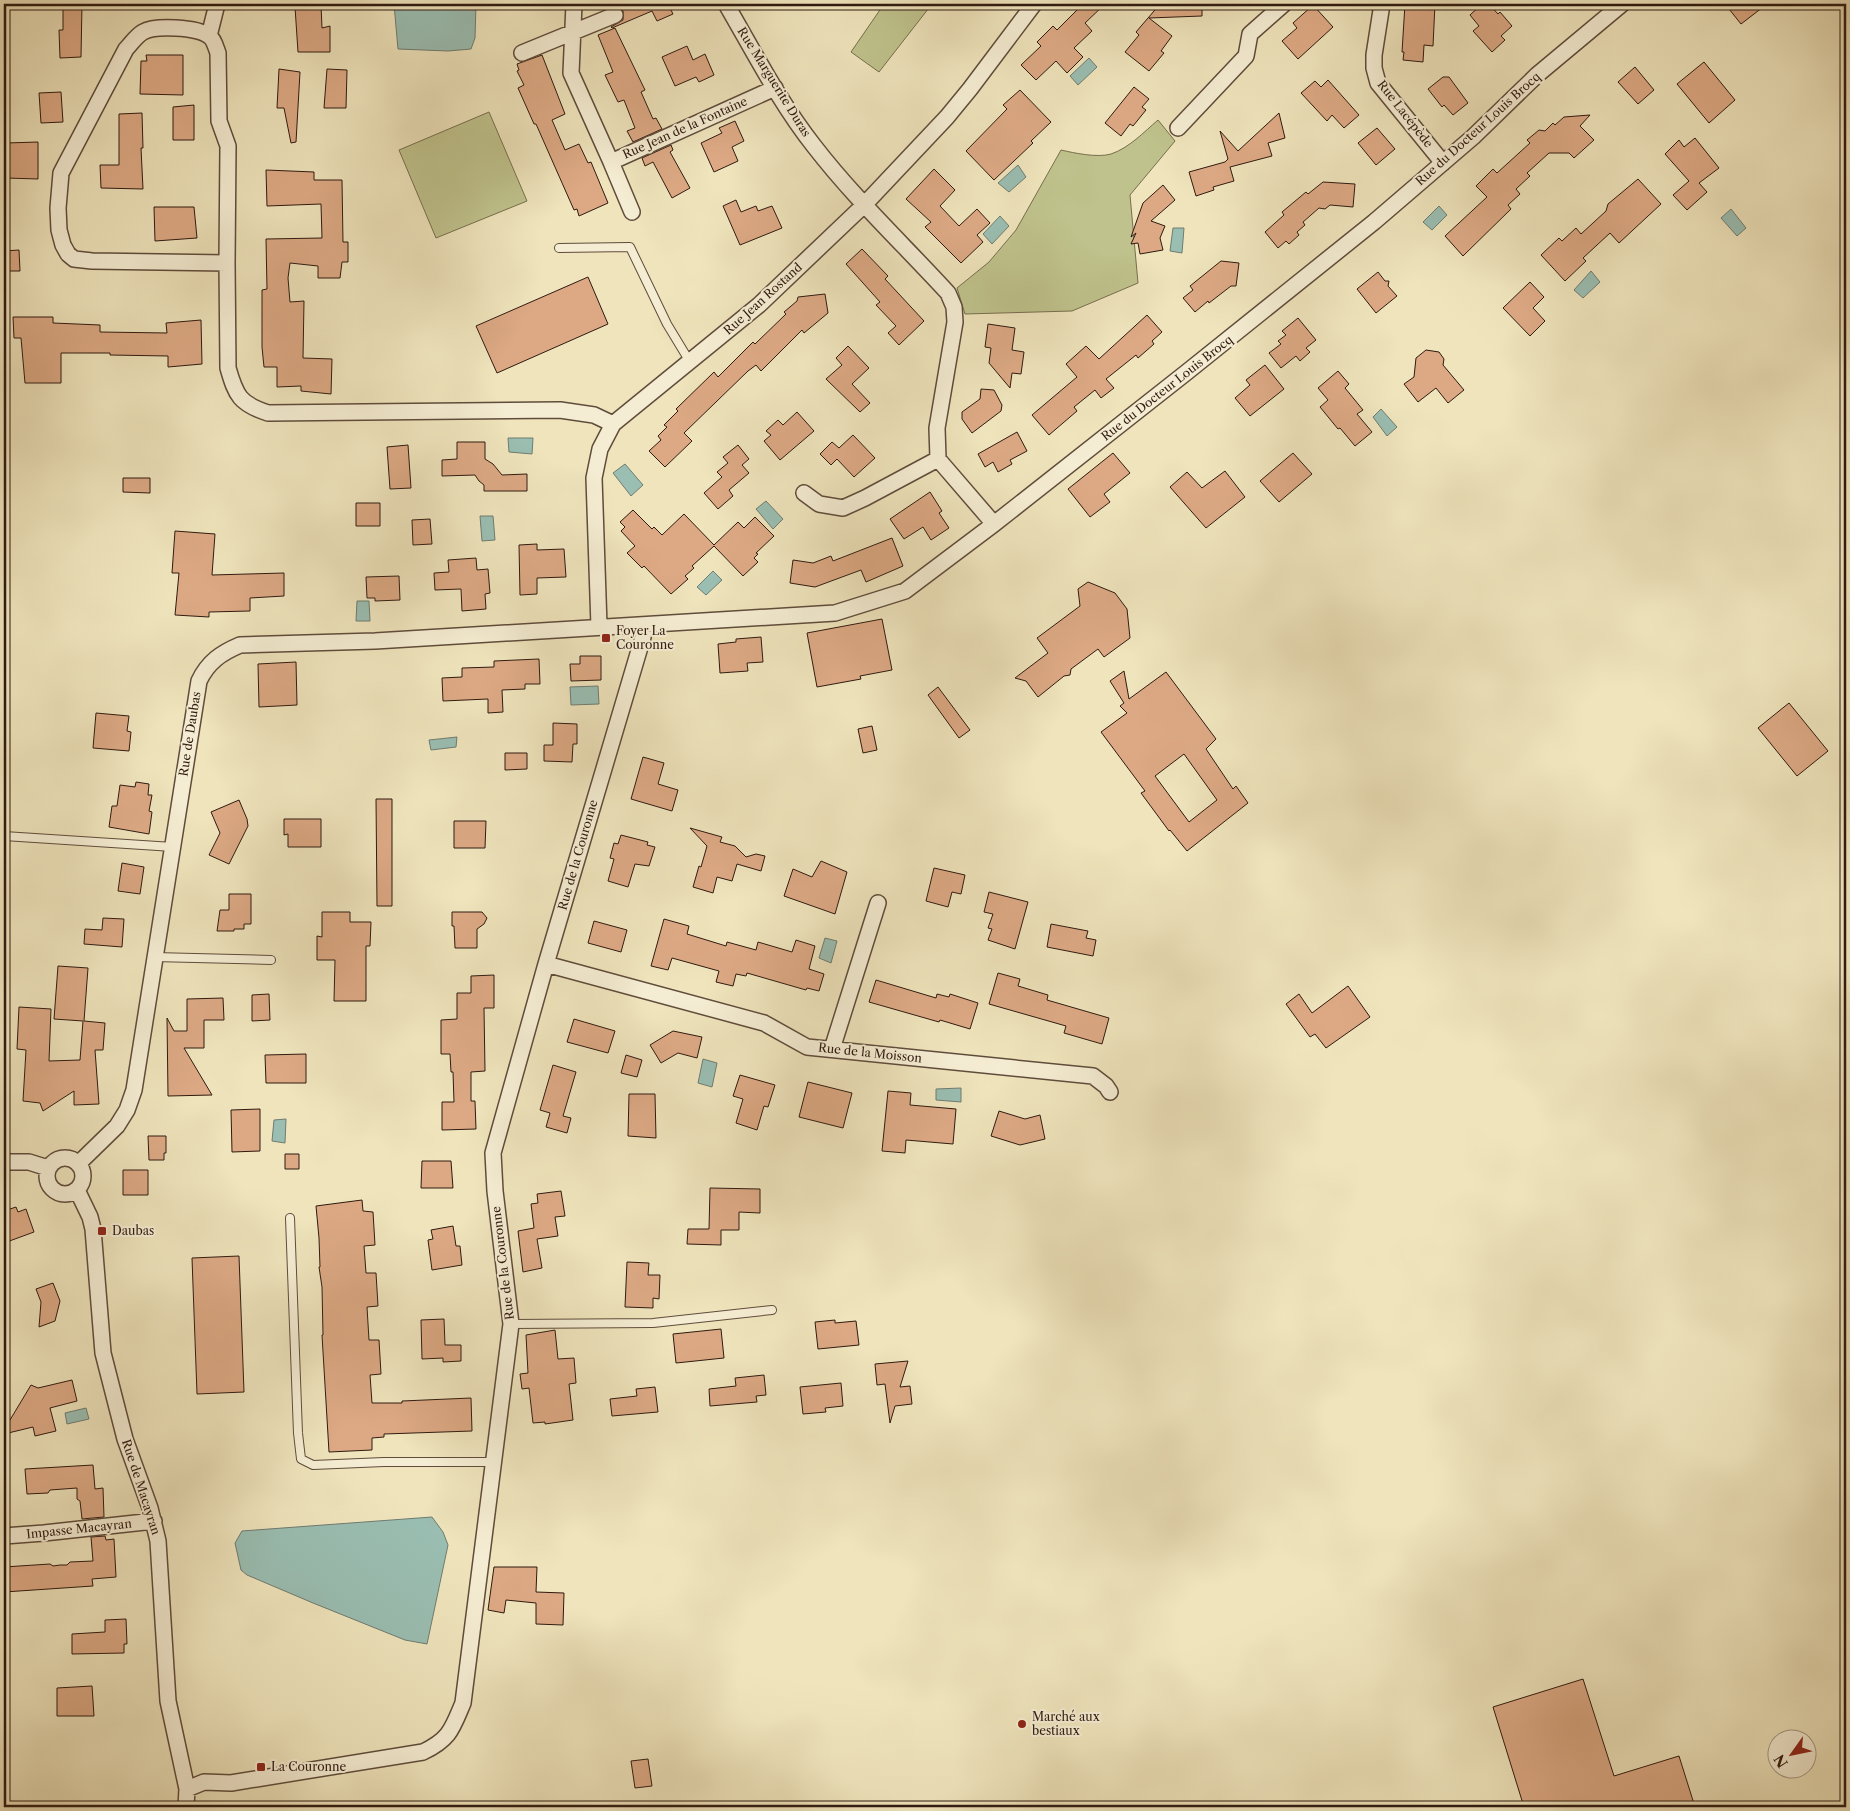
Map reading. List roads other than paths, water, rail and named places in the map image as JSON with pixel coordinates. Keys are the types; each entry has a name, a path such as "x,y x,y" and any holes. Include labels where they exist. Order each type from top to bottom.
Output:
{"street":[{"path":"218,4 209,36 218,53 219,121 228,146 228,368 237,392 246,404 268,414 560,410 594,415 613,424"},
{"name":"Rue Jean de la Fontaine","path":"574,4 571,73 611,162 775,88"},
{"name":"Rue Marguerite Duras","path":"726,4 775,88 814,146 864,205 948,293 954,307 955,322 936,428 938,459"},
{"name":"Rue Jean Rostand","path":"598,626 594,478 600,449 613,424 759,305 864,205 947,117 1034,4"},
{"path":"1178,128 1246,56 1250,34 1284,4"},
{"name":"Rue Lacépède","path":"1382,4 1374,55 1374,68 1378,83 1443,163"},
{"name":"Rue du Docteur Louis Brocq","path":"645,625 835,613 905,591 994,524 1331,257 1473,137 1537,75 1622,4"},
{"path":"522,52 615,15"},
{"path":"209,36 190,30 155,27 142,32 126,49 61,173 58,208 59,230 68,254 74,259 92,261 227,263"},
{"path":"611,162 632,212"},
{"path":"804,493 820,504 843,508 938,459 994,524"},
{"name":"Rue de Daubas","path":"78,1164 117,1126 127,1110 135,1081 199,681 205,668 213,660 240,645 375,641 598,626 645,625"},
{"name":"Rue de la Couronne","path":"187,1789 204,1782 231,1783 423,1752 440,1744 453,1728 463,1703 511,1324 495,1191 493,1153 645,625"},
{"path":"832,1049 878,903"},
{"name":"Rue de la Moisson","path":"546,964 764,1023 807,1046 1093,1076 1106,1086 1110,1092"},
{"path":"62,1158 68,1158 78,1164 83,1177 76,1190 66,1194 54,1190 47,1181 48,1168 62,1158"},
{"path":"4,1162 29,1162 48,1168"},
{"name":"Rue de Macayran","path":"76,1190 90,1217 93,1229 103,1353 126,1439 154,1521 158,1541 168,1701 187,1789 186,1807"},
{"name":"Impasse Macayran","path":"4,1536 154,1521"}],"lane":[{"path":"559,248 630,247 667,324 690,362"},
{"path":"4,836 173,847"},
{"path":"154,957 271,960"},
{"path":"290,1218 298,1433 301,1459 313,1465 384,1462 493,1462"},
{"path":"511,1324 652,1322 772,1310"}],"water":[{"path":"394,4 476,4 475,38 471,49 448,51 398,49"},
{"path":"1089,58 1097,67 1078,85 1070,76"},
{"path":"1018,165 1026,177 1009,192 998,183"},
{"path":"1439,206 1447,215 1432,230 1423,222"},
{"path":"1731,209 1746,228 1737,236 1721,218"},
{"path":"1000,216 1009,226 992,244 983,234"},
{"path":"1173,228 1184,228 1182,253 1170,251"},
{"path":"1591,271 1600,282 1583,298 1574,290"},
{"path":"1381,409 1397,427 1387,436 1373,417"},
{"path":"508,438 533,438 532,454 509,452"},
{"path":"625,464 643,485 631,496 613,473"},
{"path":"766,501 783,519 773,529 756,509"},
{"path":"480,516 493,516 495,540 482,541"},
{"path":"713,571 722,580 706,595 697,587"},
{"path":"357,601 369,601 370,621 356,621"},
{"path":"598,686 599,704 571,705 570,687"},
{"path":"457,737 456,747 431,750 429,740"},
{"path":"825,938 837,941 831,963 819,958"},
{"path":"703,1059 717,1063 712,1087 698,1083"},
{"path":"961,1088 961,1102 936,1100 936,1089"},
{"path":"286,1119 285,1143 272,1141 274,1120"},
{"path":"86,1408 89,1419 67,1424 65,1413"},
{"path":"432,1517 443,1532 448,1545 427,1644 405,1640 247,1575 241,1570 235,1543 242,1531"}],"place":[{"name":"Foyer La Couronne","path":"606,638"},
{"name":"Daubas","path":"102,1231"},
{"name":"Marché aux bestiaux","path":"1022,1724"},
{"name":"La Couronne","path":"261,1767"}]}
